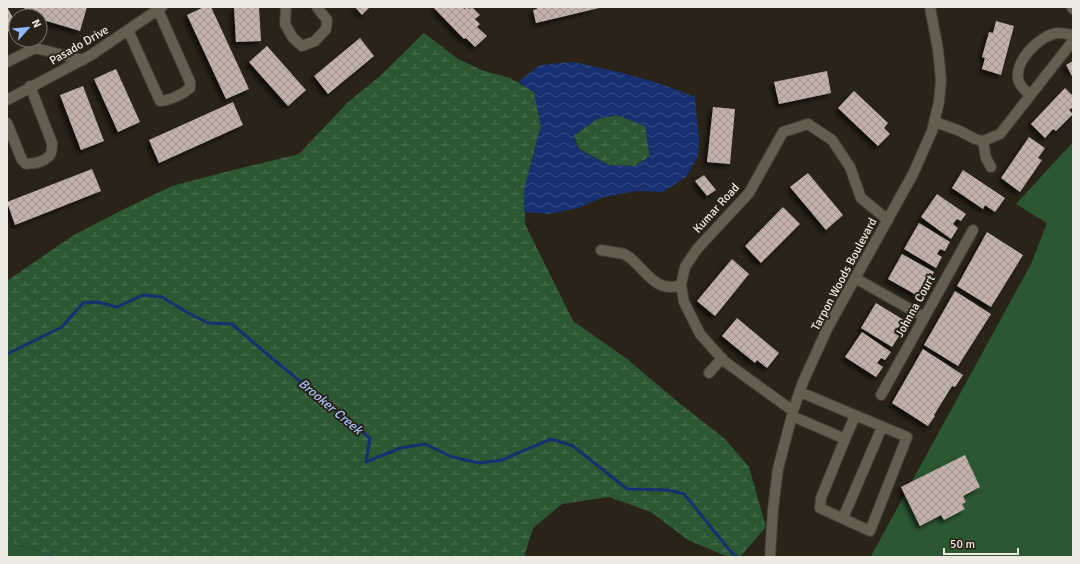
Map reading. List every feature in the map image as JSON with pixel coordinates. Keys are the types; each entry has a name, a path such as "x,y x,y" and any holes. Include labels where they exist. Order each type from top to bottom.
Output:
{"street":[{"path":"286,7 285,24 293,38 302,46 315,41 326,29 327,20 317,7"},
{"name":"Tarpon Woods Boulevard","path":"770,557 773,509 778,468 800,392 828,327 913,174 932,131 939,102 941,80 938,50 930,7"},
{"path":"128,30 160,101 168,100 186,91 190,88 190,82 160,8"},
{"name":"Pasado Drive","path":"7,100 30,86 82,60 160,8"},
{"path":"1030,96 1019,82 1018,68 1023,59 1033,47 1045,37 1058,33 1073,35"},
{"path":"934,122 983,141 1000,134 1073,39"},
{"path":"7,62 35,48 82,60"},
{"path":"7,123 22,160 26,164 33,164 47,158 51,153 52,143 30,86"},
{"name":"Kumar Road","path":"845,439 793,413 722,358 700,334 684,302 681,285 685,267 698,249 749,193 783,132 808,124 832,140 850,167 860,198 888,220"},
{"path":"983,141 986,158 991,167"},
{"name":"Johnna Court","path":"881,395 973,230"},
{"path":"601,250 618,253 629,257 654,282 667,287 681,285"},
{"path":"855,278 924,317"},
{"path":"709,374 722,358"},
{"path":"800,392 908,437 870,530 820,508 821,498 855,416"},
{"path":"843,518 882,427"}],"green space":[{"path":"424,33 458,59 484,71 510,78 534,92 541,126 524,190 525,224 573,321 627,359 725,439 749,467 766,527 740,557 728,557 688,540 651,512 609,497 562,504 533,528 524,557 51,557 42,552 7,542 7,281 74,235 172,186 299,154 348,102 379,77"},
{"path":"617,115 645,126 650,156 635,166 609,165 579,149 574,135 597,119"},
{"path":"1073,142 1073,557 871,556 1031,264 1047,223 1016,204"},
{"path":"7,542 42,552 51,557 7,557"}],"water":[{"path":"572,62 588,65 650,81 695,97 699,141 698,156 686,177 663,192 637,191 604,197 578,208 550,214 524,212 524,190 541,126 534,92 518,82 540,65","holes":["617,115 645,126 650,156 635,166 609,165 578,149 574,135 597,119"]}],"building":[{"path":"7,7 8,32 7,32"},
{"path":"87,7 80,31 48,21 48,8 25,8"},
{"path":"204,7 211,7 249,89 226,99 187,15"},
{"path":"234,7 259,7 261,41 236,42"},
{"path":"355,7 370,7 362,15"},
{"path":"433,7 463,7 465,9 467,7 469,9 472,7 480,15 475,19 480,24 477,27 487,36 475,47 466,38 464,39"},
{"path":"537,7 599,8 536,23 533,10 537,9"},
{"path":"996,21 1014,26 1001,75 982,69 985,58 982,57 989,32 993,33"},
{"path":"360,38 374,56 328,94 314,76"},
{"path":"267,46 306,90 288,106 249,62"},
{"path":"1073,61 1073,78 1066,65"},
{"path":"116,69 140,122 118,132 94,79"},
{"path":"827,71 831,93 779,104 774,82"},
{"path":"83,86 104,141 81,150 60,95"},
{"path":"1065,88 1073,96 1073,107 1069,110 1073,114 1056,131 1053,129 1045,138 1031,124"},
{"path":"854,91 888,123 884,128 890,134 878,146 838,108"},
{"path":"233,102 243,125 159,163 149,140"},
{"path":"713,107 735,109 730,164 707,162"},
{"path":"1029,137 1045,148 1038,158 1042,160 1020,192 1001,178"},
{"path":"92,169 101,191 15,225 7,202"},
{"path":"963,170 1005,198 995,212 985,205 983,209 952,188"},
{"path":"808,173 843,215 826,230 790,187"},
{"path":"704,175 716,190 707,196 695,181"},
{"path":"937,194 966,214 961,221 957,219 953,224 958,228 951,239 921,217"},
{"path":"783,207 800,224 761,263 745,246"},
{"path":"919,223 950,242 945,251 940,249 937,254 942,257 936,268 904,249"},
{"path":"987,232 1023,255 991,307 957,286"},
{"path":"902,254 934,272 920,297 888,279"},
{"path":"732,259 749,274 715,316 697,301"},
{"path":"955,291 991,314 958,366 924,345"},
{"path":"876,303 907,322 903,330 898,327 894,333 899,336 892,347 861,328"},
{"path":"737,318 779,353 767,368 757,360 755,363 722,336"},
{"path":"862,332 891,352 885,360 881,358 877,363 883,367 876,377 845,357"},
{"path":"923,349 963,375 955,387 952,386 928,426 892,403"},
{"path":"965,455 980,487 963,496 966,502 962,504 965,509 944,520 941,515 920,526 901,487"}],"waterway":[{"name":"Brooker Creek","path":"7,354 62,327 83,303 97,302 117,307 143,295 162,297 208,323 232,324 370,438 366,462 400,448 425,444 452,457 480,463 502,460 551,439 573,446 627,489 668,490 684,494 732,553 737,557"}]}
